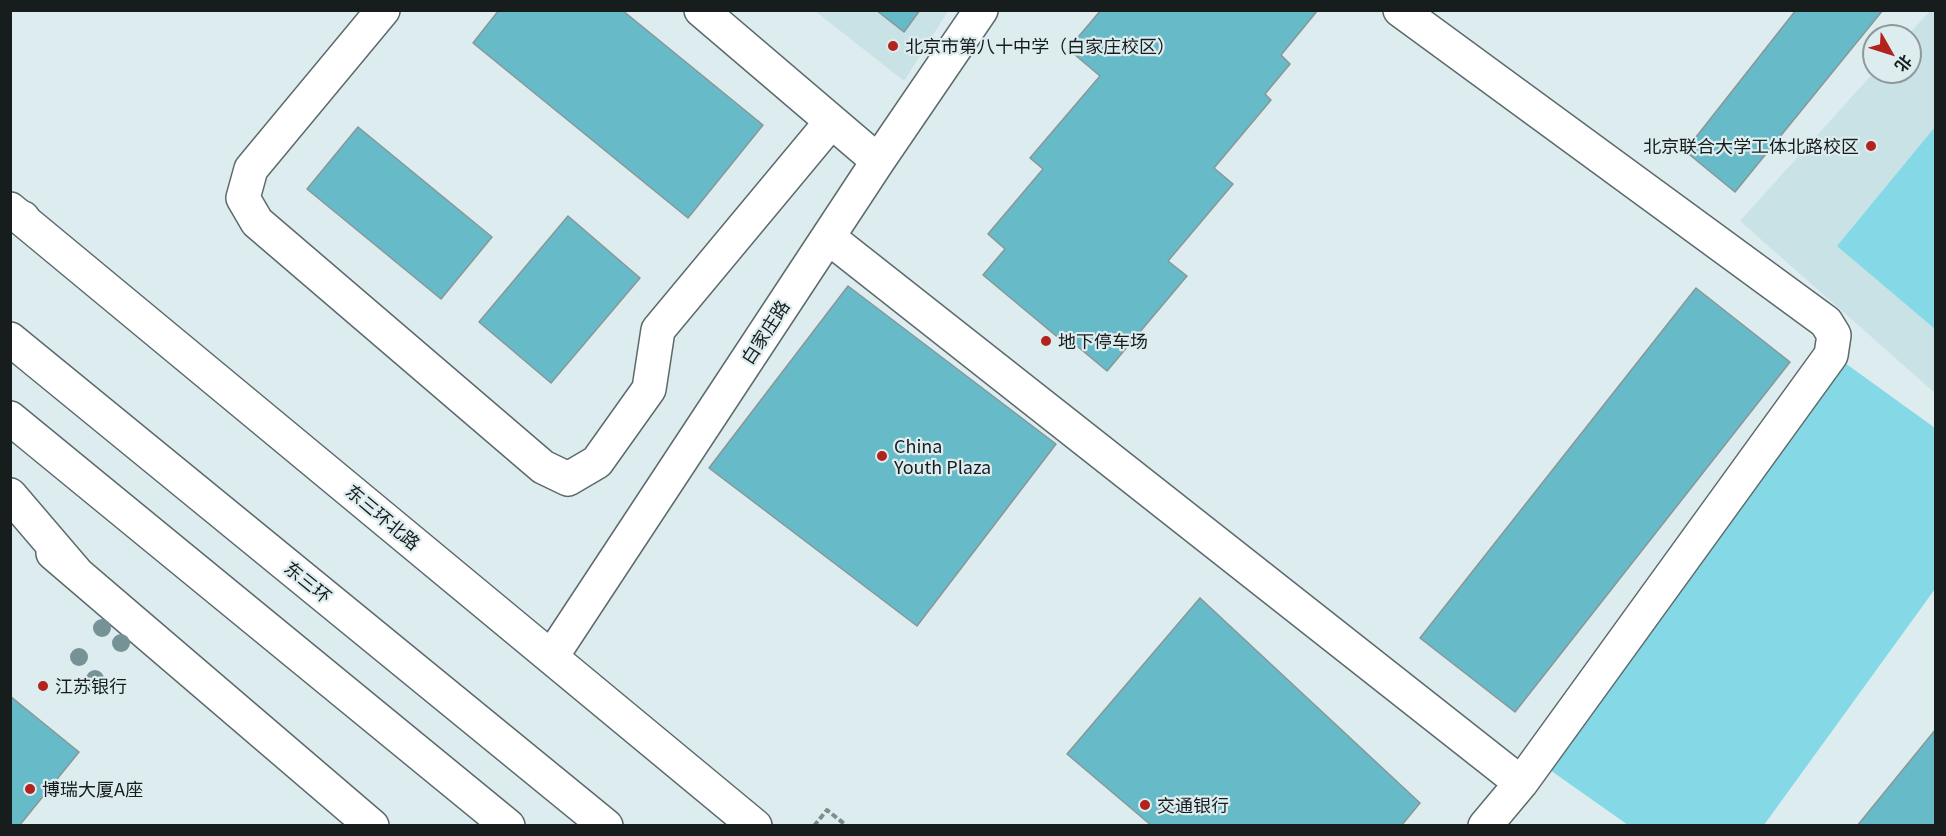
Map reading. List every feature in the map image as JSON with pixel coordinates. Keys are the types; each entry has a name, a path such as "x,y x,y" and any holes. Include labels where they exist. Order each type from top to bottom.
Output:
{"main road":[{"path":"383,10 251,170 243,198 257,222 543,467 568,479 597,462 649,390 658,330 831,122"},
{"path":"701,10 878,161"},
{"name":"白家庄路","path":"552,656 878,161 981,10"},
{"path":"1400,10 1826,322 1834,335 1831,355 1521,783 1485,825"},
{"name":"东三环北路","path":"15,213 755,825"},
{"path":"828,237 1521,783"},
{"name":"东三环","path":"10,339 606,825"},
{"path":"10,418 508,825"},
{"path":"10,495 75,571"},
{"path":"10,518 372,825"}],"path":[{"path":"814,825 827,810 846,825"}],"shaded area":[{"name":"北京市第八十中学（白家庄校区）","path":"815,11 948,11 904,81"},
{"name":"北京联合大学工体北路校区","path":"1930,11 1935,11 1935,393 1740,221 1863,84 1922,84 1922,24 1918,24"},
{"path":"1935,127 1935,329 1837,246"},
{"path":"1845,363 1935,428 1935,589 1764,825 1628,825 1550,770"}],"building":[{"path":"499,10 622,10 763,125 688,218 473,43"},
{"path":"876,10 920,10 904,32"},
{"path":"1101,10 1318,10 1281,55 1290,64 1265,94 1271,100 1214,168 1233,184 1168,261 1187,276 1107,371 1065,336 1061,340 983,275 1005,249 988,234 1043,169 1030,158 1100,76 1068,49"},
{"path":"1796,10 1883,10 1872,24 1862,24 1862,36 1735,192 1685,151"},
{"path":"358,127 492,237 441,299 307,189"},
{"path":"568,216 640,278 551,383 479,322"},
{"name":"China Youth Plaza","path":"848,286 1056,444 917,626 709,468"},
{"path":"1696,288 1790,362 1515,712 1420,638"},
{"path":"1200,598 1420,803 1401,826 1152,826 1067,754"},
{"name":"博瑞大厦A座","path":"10,696 79,752 19,826 10,826"},
{"path":"1936,729 1936,826 1857,826"}],"place":[{"name":"北京市第八十中学（白家庄校区）","path":"893,46"},
{"name":"北京联合大学工体北路校区","path":"1871,146"},
{"name":"地下停车场","path":"1046,341"},
{"name":"China Youth Plaza","path":"882,456"},
{"name":"江苏银行","path":"43,686"},
{"name":"博瑞大厦A座","path":"30,789"},
{"name":"交通银行","path":"1145,805"}]}
